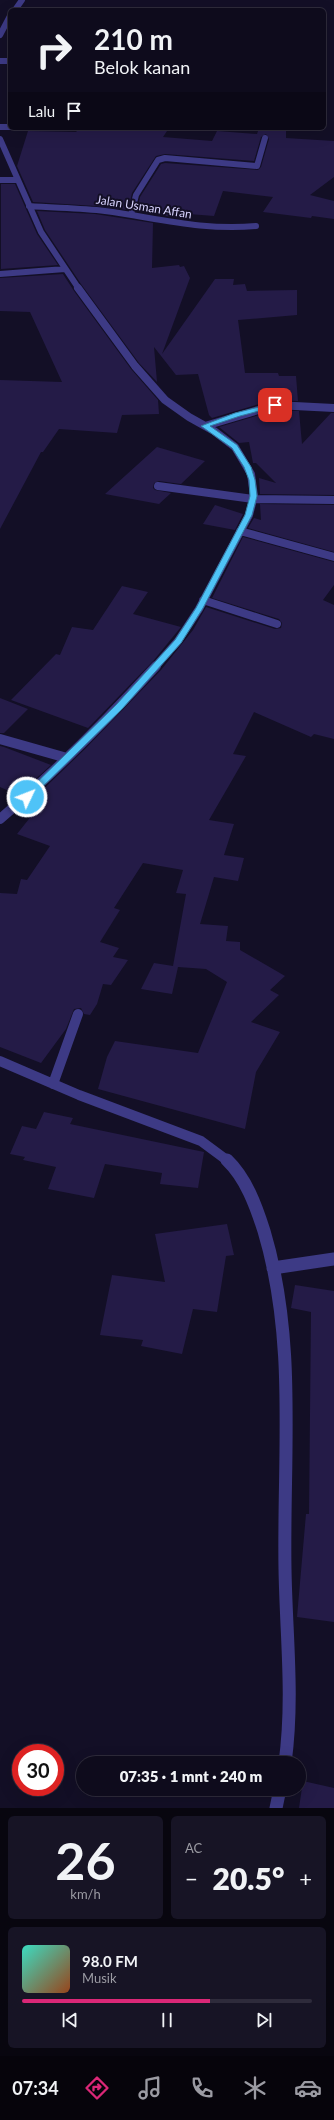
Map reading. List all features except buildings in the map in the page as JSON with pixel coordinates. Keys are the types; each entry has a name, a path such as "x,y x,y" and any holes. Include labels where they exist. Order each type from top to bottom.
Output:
{"street":[{"path":"16,8 22,0"},
{"path":"0,35 2,26"},
{"path":"131,216 136,195 158,160 165,158 257,166 265,138"},
{"path":"0,139 41,232 65,269 147,381 175,408 229,442 239,453 251,474 253,487 251,510 190,624 164,658 119,707 19,804 0,819"},
{"path":"0,180 17,180"},
{"name":"Jalan Usman Affan","path":"29,206 93,210 186,226 235,228 256,226"},
{"path":"0,274 65,269"},
{"path":"204,426 237,414 275,405 334,408"},
{"path":"158,486 253,498 334,500"},
{"path":"240,531 334,557"},
{"path":"203,600 277,624"},
{"path":"0,739 67,758"},
{"path":"53,1084 78,1014"},
{"path":"0,1061 53,1084 201,1141 215,1149 233,1167 249,1193 259,1215 274,1268 282,1320 288,1414 285,1571 290,1715 289,1740 286,1756"},
{"path":"274,1268 334,1260"},
{"path":"276,1808 279,1796"}],"route":[{"path":"27,797 119,707 178,641 190,624 249,515 254,496 251,474 248,467 235,447 214,431 204,426 237,414 275,405"}]}
